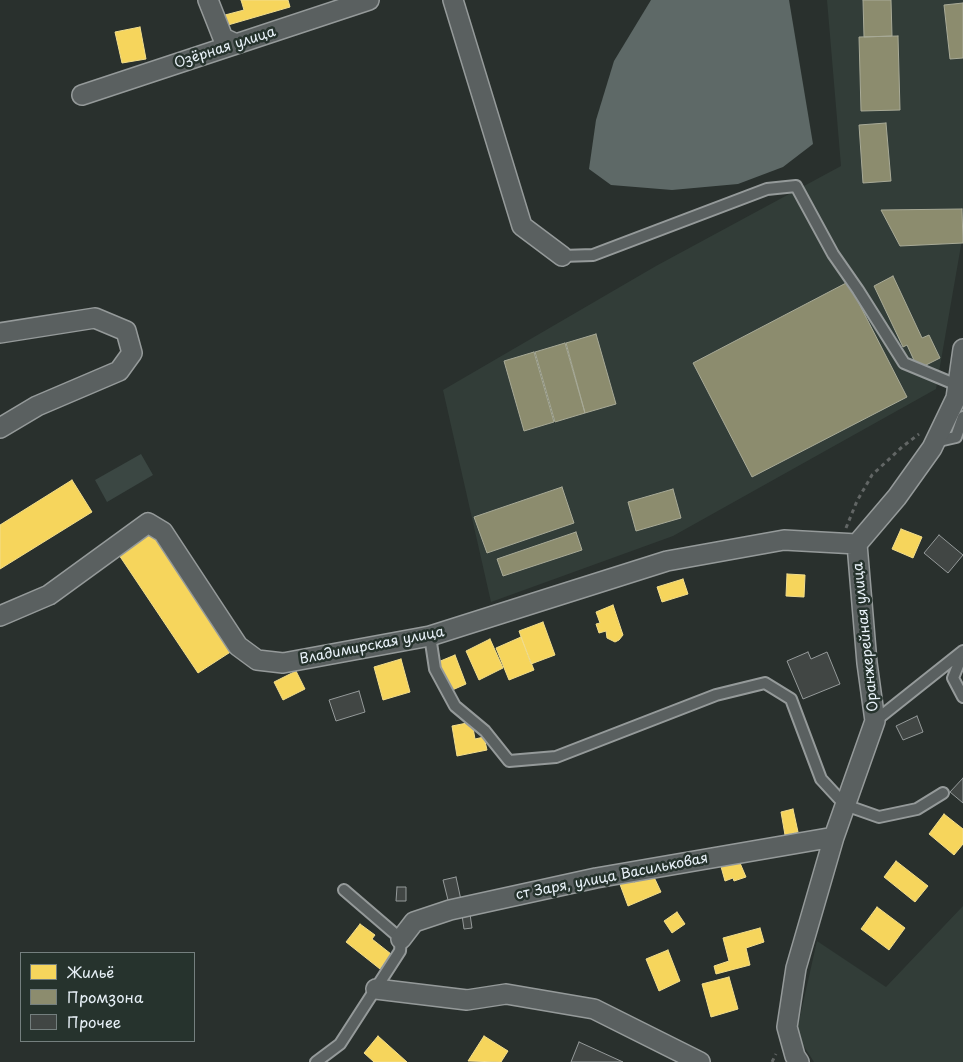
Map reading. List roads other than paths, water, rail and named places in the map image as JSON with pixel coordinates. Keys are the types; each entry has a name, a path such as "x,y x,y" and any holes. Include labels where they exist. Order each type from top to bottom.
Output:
{"street":[{"path":"208,0 223,38 236,44"},
{"name":"Озёрная улица","path":"82,95 369,0"},
{"path":"454,0 522,226 562,256"},
{"path":"0,333 94,318 126,331 132,353 119,371 37,406 0,428"},
{"name":"Оранжерейная улица","path":"799,1062 795,1056 787,1027 796,968 834,837 875,721 850,544 897,497 928,437 956,398 963,348"},
{"name":"Владимирская улица","path":"0,616 49,595 148,524 163,532 238,646 257,660 282,664 430,636 667,561 784,540 850,544"},
{"name":"ст Заря, улица Васильковая","path":"401,938 414,922 450,910 596,878 834,837"},
{"path":"376,989 467,1000 506,994 594,1009 700,1062"}],"lane":[{"path":"562,256 593,255 767,189 796,186 833,254 904,363 957,385"},
{"path":"928,437 960,437 963,417"},
{"path":"430,636 435,669 455,706 485,731 509,762 556,757 716,695 765,683 791,699 821,779 845,805 879,817 917,809 943,793"},
{"path":"875,721 963,652"},
{"path":"963,652 953,678 963,697"},
{"path":"316,1062 340,1044 400,952 401,938 344,890"}]}
